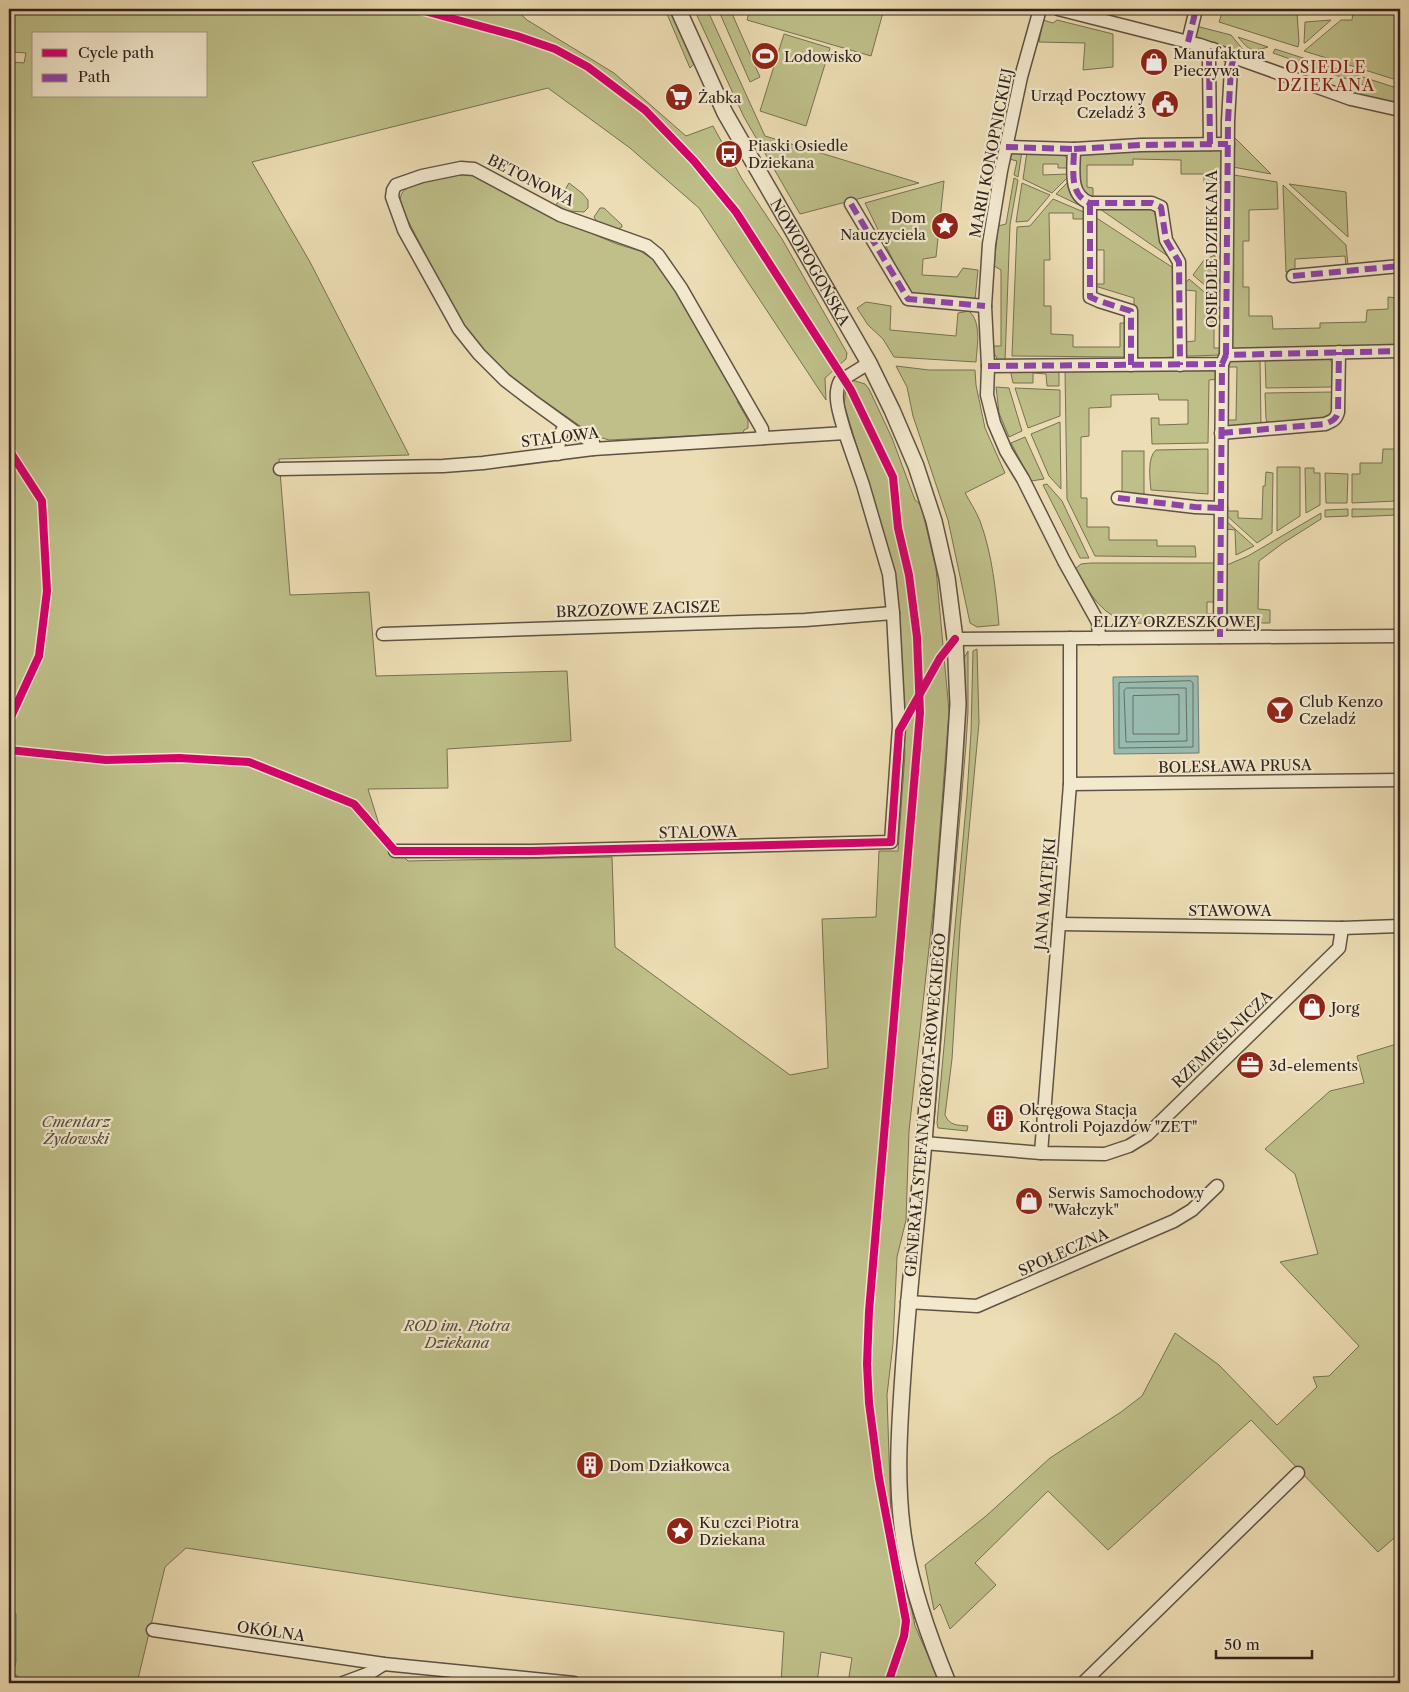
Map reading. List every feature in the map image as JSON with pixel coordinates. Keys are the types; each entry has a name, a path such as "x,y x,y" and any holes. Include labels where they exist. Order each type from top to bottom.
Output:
{"street":[{"name":"NOWOPOGOŃSKA","path":"678,9 725,113 869,363 908,444 934,521"},
{"name":"MARII KONOPNICKIEJ","path":"1040,9 1021,77 1001,171 989,244 985,306 988,366 987,395 994,423 1006,451 1023,479 1064,561 1098,622 1098,638"},
{"path":"1058,9 1213,49 1344,97 1400,110"},
{"path":"1188,42 1196,9"},
{"path":"1210,144 1209,60 1213,49"},
{"name":"OSIEDLE DZIEKANA","path":"1220,637 1221,433 1228,144 1231,68 1234,57"},
{"path":"1006,147 1074,149 1098,146 1228,144"},
{"path":"1074,149 1075,191 1082,200 1090,203 1090,297 1131,310 1131,365"},
{"name":"BETONOWA","path":"593,449 592,442 565,425 505,380 479,354 459,329 404,230 392,197 396,185 430,174 461,168 474,168 560,215 647,246 658,255 681,288 762,429 763,438"},
{"name":"OSIEDLE DZIEKANA","path":"1090,203 1152,203 1160,207 1166,240 1179,262 1180,365"},
{"path":"851,204 908,299 985,306"},
{"path":"1293,276 1400,266"},
{"path":"988,366 1180,365 1339,352 1400,351"},
{"path":"1221,433 1325,424 1333,421 1338,412 1339,352"},
{"path":"869,363 840,381 837,386 837,398 845,433 889,574 893,614"},
{"path":"558,454 560,434 565,425"},
{"name":"STALOWA","path":"280,469 443,466 483,463 593,449 845,433"},
{"path":"1118,498 1220,508"},
{"name":"GENERAŁA STEFANA GROTA-ROWECKIEGO","path":"934,521 947,578 955,639 958,704 924,1142 908,1302 899,1447 904,1544 924,1619 948,1683"},
{"name":"STALOWA","path":"395,851 532,851 891,842 899,731 893,614"},
{"name":"BRZOZOWE ZACISZE","path":"383,634 805,620 893,614"},
{"name":"ELIZY ORZESZKOWEJ","path":"955,639 1400,636"},
{"name":"JANA MATEJKI","path":"1041,1152 1070,784 1070,638"},
{"name":"BOLESŁAWA PRUSA","path":"1070,784 1400,780"},
{"name":"STAWOWA","path":"1059,924 1342,928 1400,926"},
{"name":"RZEMIEŚLNICZA","path":"924,1142 1041,1152 1105,1154 1129,1146 1148,1135 1340,948 1342,928"},
{"name":"SPOŁECZNA","path":"908,1302 977,1306 1174,1221 1192,1210 1217,1186"},
{"path":"1084,1683 1298,1474"},
{"name":"OKÓLNA","path":"153,1630 384,1664 572,1683"},
{"path":"349,1682 370,1673 384,1664"}],"green space":[{"path":"9,9 515,9 527,20 614,73 686,136 713,126 742,179 782,239 847,353 846,359 825,378 826,400 699,208 630,148 548,88 252,162 310,262 409,455 279,459 290,595 369,592 376,676 567,671 571,741 447,749 448,788 368,789 382,834 408,861 612,857 615,947 790,1075 828,1068 822,919 876,917 879,851 898,851 905,754 900,654 869,486 844,404 846,389 852,380 865,384 869,389 892,438 915,500 921,505 936,569 949,711 935,893 909,1131 906,1220 897,1257 893,1344 887,1395 891,1517 896,1556 915,1626 940,1683 848,1683 852,1658 821,1652 817,1683 781,1683 784,1632 514,1597 186,1548 165,1567 137,1683 9,1683 9,92 13,62 24,63 26,53 13,52 9,49"},
{"path":"694,9 707,9 765,136 919,183 800,214 744,117"},
{"path":"718,9 730,9 760,77 750,82"},
{"path":"750,9 884,9 871,56 747,20"},
{"path":"672,12 694,64 690,68 667,14"},
{"path":"1353,12 1399,12 1400,81 1304,51 1341,20 1352,20"},
{"path":"1222,13 1297,13 1298,47 1219,22"},
{"path":"1043,20 1053,23 1057,20 1113,34 1113,67 1083,70 1085,43 1039,42"},
{"path":"1331,20 1305,43 1304,43 1305,22"},
{"path":"1196,26 1231,35 1245,54 1197,38 1194,33"},
{"path":"784,34 830,48 806,126 760,111"},
{"path":"1238,37 1268,47 1258,50 1248,48"},
{"path":"1275,49 1400,89 1400,104 1361,96 1364,85 1273,53"},
{"path":"1233,136 1271,174 1233,167"},
{"path":"1222,148 1225,183 1204,183 1204,174 1181,174 1181,160 1133,159 1133,165 1087,165 1087,187 1093,188 1093,197 1079,189 1078,161 1080,153"},
{"path":"1022,151 1018,177 1014,175 1017,161 1009,159 1012,152"},
{"path":"1027,152 1062,153 1069,160 1070,168 1058,168 1058,164 1043,164 1043,175 1068,174 1068,177 1052,193 1023,179"},
{"path":"463,174 473,175 569,224 617,244 640,251 654,260 679,294 705,338 726,380 740,399 737,401 748,420 748,428 743,433 609,440 596,436 583,428 507,375 475,342 455,312 400,205 402,193 412,186 430,180"},
{"path":"1234,175 1277,182 1278,209 1249,210 1249,241 1243,241 1243,287 1249,287 1249,316 1272,316 1273,329 1320,328 1320,323 1366,322 1367,310 1388,309 1388,297 1397,298 1396,347 1233,350 1231,346"},
{"path":"1014,178 1018,180 1010,225 1005,361 998,360 993,346 1001,346 1001,270 994,266 998,226 1006,224"},
{"path":"944,181 936,257 923,259 922,275 957,277 963,268 978,270 975,300 918,296 907,289 865,203"},
{"path":"1069,181 1072,192 1079,205 1056,194"},
{"path":"569,183 588,200 588,208 584,212 568,211 556,205"},
{"path":"1022,183 1050,195 1028,221 1016,222"},
{"path":"1289,184 1346,192 1348,237"},
{"path":"1283,185 1346,245 1348,265 1346,267 1345,256 1295,259 1295,270 1286,272"},
{"path":"1053,199 1086,213 1087,219 1073,219 1073,213 1049,213 1050,260 1044,260 1044,306 1051,306 1051,334 1073,335 1073,347 1120,347 1120,323 1126,323 1125,357 1012,356 1017,227 1030,226"},
{"path":"600,208 604,208 622,227 618,229 597,222 594,217"},
{"path":"1153,208 1162,237 1172,259 1100,209"},
{"path":"1095,217 1175,269 1174,357 1138,359 1134,355 1134,298 1095,286 1095,284 1104,284 1104,250 1094,250"},
{"path":"1215,255 1214,293 1193,275 1204,260"},
{"path":"1189,279 1223,308 1214,308 1214,348 1223,348 1220,355 1187,356 1185,353 1184,342 1195,341 1196,291 1185,290 1184,285"},
{"path":"866,302 891,306 890,330 956,336 958,313 969,311 976,322 977,328 976,362 894,357 883,339 868,325 857,308"},
{"path":"1326,357 1332,362 1333,387 1266,388 1265,359"},
{"path":"1260,359 1261,425 1237,428 1229,426 1226,420 1236,420 1237,367 1227,367 1227,364 1231,360"},
{"path":"896,366 929,370 975,370 976,385 985,428 1005,473 965,493 980,521 988,546 999,625 977,627 970,623 948,520 913,416 907,387"},
{"path":"1010,369 1058,370 1059,386 1047,386 1046,374 1033,373 1033,383 1013,383"},
{"path":"1065,370 1214,370 1217,373 1218,379 1209,380 1208,443 1152,444 1151,418 1159,418 1159,425 1188,424 1188,400 1159,400 1158,394 1111,395 1111,407 1089,408 1089,436 1081,437 1081,498 1087,498 1087,527 1109,527 1109,540 1157,540 1157,546 1195,546 1196,557 1095,556 1067,499"},
{"path":"996,387 1009,388 1022,431 1009,437 999,413"},
{"path":"1015,388 1060,390 1060,416 1028,428"},
{"path":"1333,392 1330,416 1324,419 1268,424 1266,419 1265,393"},
{"path":"1060,422 1061,489 1049,476 1031,434"},
{"path":"1025,437 1044,479 1031,481 1011,443"},
{"path":"1208,449 1208,494 1151,490 1150,463 1156,450"},
{"path":"1383,449 1397,449 1397,501 1352,503 1352,474 1360,474 1360,463 1382,463"},
{"path":"1122,451 1144,451 1144,495 1122,495"},
{"path":"1277,467 1300,467 1300,516 1277,531"},
{"path":"1305,468 1314,468 1314,473 1320,473 1320,505 1306,513"},
{"path":"1266,472 1273,473 1272,533 1257,543 1226,515 1226,511 1238,511 1238,518 1262,519 1263,486 1265,486"},
{"path":"1325,473 1348,474 1347,503 1326,503"},
{"path":"1047,484 1062,501 1089,558 1080,558 1043,485"},
{"path":"1348,509 1348,516 1325,517 1325,510"},
{"path":"1352,509 1397,509 1397,515 1352,517"},
{"path":"1321,513 1321,519 1259,561 1258,609 1270,610 1270,623 1227,623 1227,565 1248,556"},
{"path":"1226,521 1254,546 1236,555 1235,530 1226,529"},
{"path":"1214,563 1215,602 1207,602 1207,614 1215,614 1216,625 1126,624 1101,607 1075,569 1081,564"},
{"path":"977,649 979,723 960,927 952,1059 945,1115 952,1123 968,1126 967,1131 938,1128 937,1123 967,796 973,651"},
{"path":"968,651 966,744 934,1124 932,1126 964,738 964,658"},
{"path":"1400,1043 1400,1533 1378,1552 1251,1420 1108,1550 1048,1491 975,1563 996,1585 950,1629 940,1604 934,1610 925,1565 986,1516 1050,1458 1121,1412 1142,1396 1175,1333 1219,1365 1277,1425 1317,1387 1313,1377 1329,1376 1359,1346 1280,1262 1318,1254 1295,1174 1265,1149 1330,1091 1364,1083 1357,1056"}],"water":[{"path":"1198,676 1199,753 1114,754 1113,677"},
{"path":"9,1609 16,1614 16,1662 13,1673 23,1680 23,1683 9,1683"}],"marked path":[{"path":"1188,42 1196,9"},
{"path":"1210,144 1209,59 1213,49"},
{"path":"1226,355 1228,121 1231,68 1234,57"},
{"path":"1074,149 1141,145 1228,144"},
{"path":"1006,147 1074,149 1073,172 1075,187 1083,199 1090,203 1152,203 1161,207 1166,240 1179,262 1180,365"},
{"path":"1090,203 1090,297 1131,311 1131,365"},
{"path":"851,204 908,299 985,306"},
{"path":"1293,276 1400,266"},
{"path":"988,366 1222,364 1226,355 1400,351"},
{"path":"1221,433 1325,424 1333,420 1338,412 1339,352"},
{"path":"1220,637 1222,364"},
{"path":"1118,498 1195,507 1221,508"}],"cycle path":[{"path":"417,9 517,36 555,49 588,67 645,110 694,161 736,212 851,390 893,477 898,528 909,575 917,637 920,713 869,1311 867,1364 869,1403 879,1478 906,1621 904,1636 888,1683"},
{"path":"9,450 42,501 47,591 39,656 9,721"},
{"path":"9,750 106,760 179,758 249,762 354,804 395,851 532,851 891,842 899,731 940,658 955,639"}],"place":[{"name":"Lodowisko","path":"765,56"},
{"name":"Manufaktura Pieczywa","path":"1154,62"},
{"name":"Żabka","path":"679,97"},
{"name":"Urząd Pocztowy Czeladź 3","path":"1165,104"},
{"name":"Piaski Osiedle Dziekana","path":"729,154"},
{"name":"Dom Nauczyciela","path":"945,226"},
{"name":"Club Kenzo Czeladź","path":"1280,710"},
{"name":"Jorg","path":"1312,1007"},
{"name":"3d-elements","path":"1250,1065"},
{"name":"Okręgowa Stacja Kontroli Pojazdów \"ZET\"","path":"1000,1118"},
{"name":"Serwis Samochodowy \"Wałczyk\"","path":"1029,1201"},
{"name":"Dom Działkowca","path":"590,1465"},
{"name":"Ku czci Piotra Dziekana","path":"680,1531"}],"district":[{"name":"OSIEDLE DZIEKANA","path":"1326,76"}],"park label":[{"name":"Cmentarz Żydowski","path":"76,1130"},
{"name":"ROD im. Piotra Dziekana","path":"457,1334"}]}
